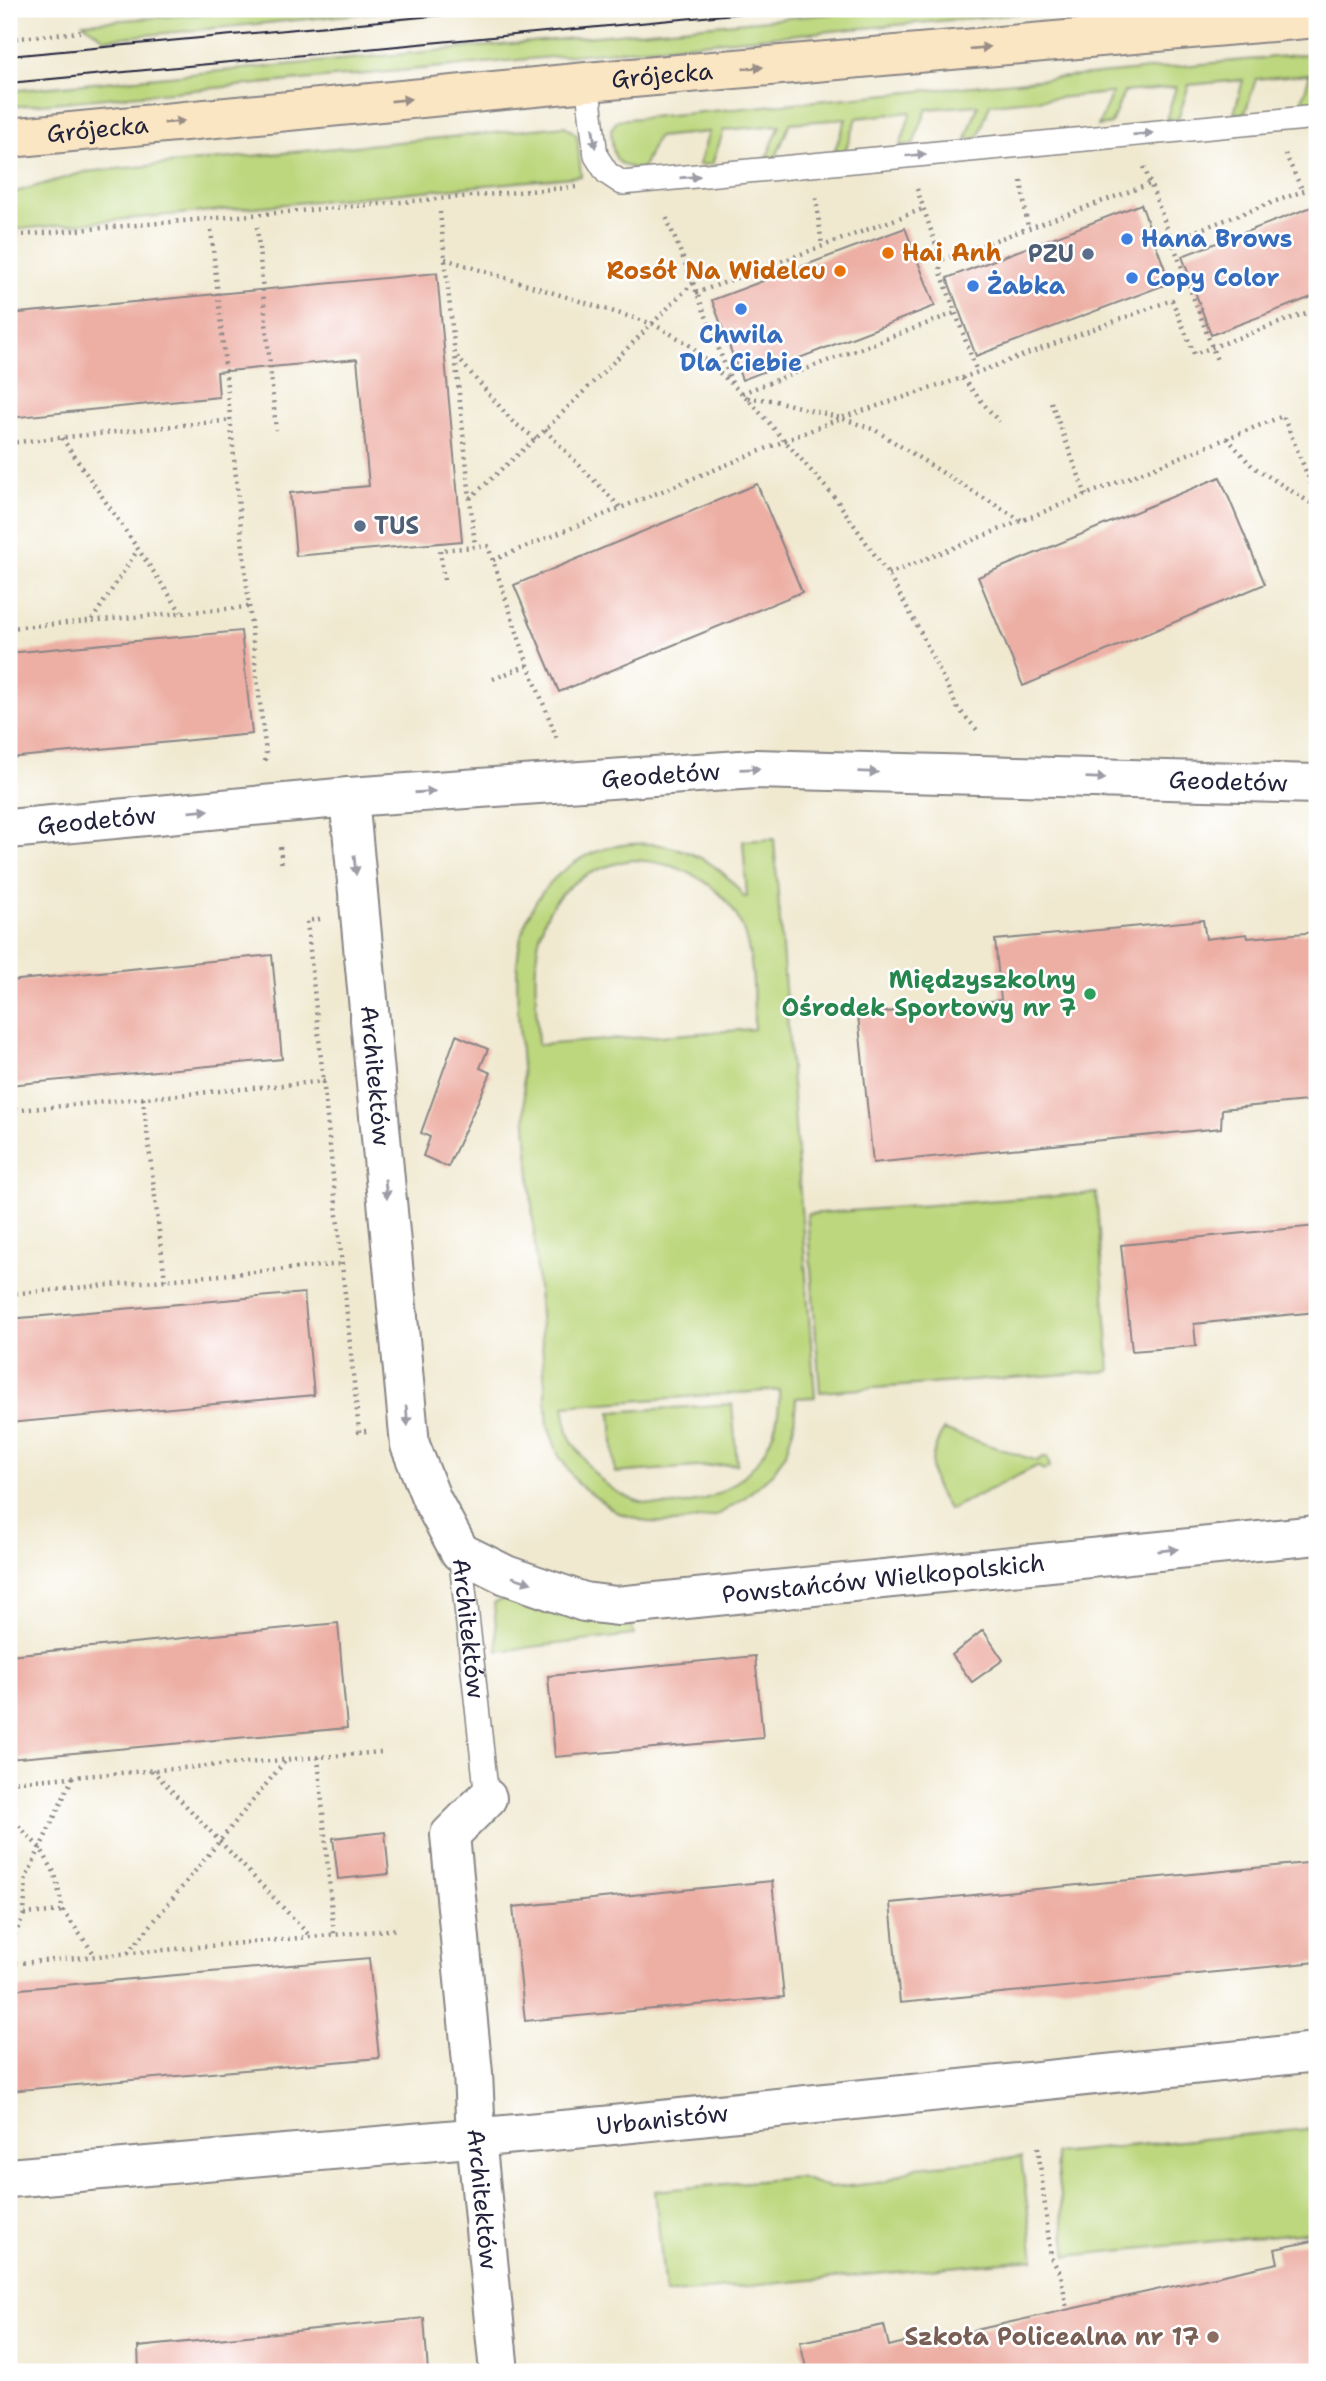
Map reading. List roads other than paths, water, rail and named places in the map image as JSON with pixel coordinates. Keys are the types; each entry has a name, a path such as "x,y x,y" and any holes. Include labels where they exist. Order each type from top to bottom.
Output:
{"main road":[{"name":"Grójecka","path":"9,138 587,82 1317,18"}],"street":[{"name":"Geodetów","path":"9,829 349,797 755,769 1317,784"},
{"name":"Architektów","path":"349,797 410,1445 432,1500 460,1552"},
{"name":"Powstańców Wielkopolskich","path":"460,1552 506,1575 584,1602 617,1606 1317,1535"},
{"name":"Architektów","path":"487,1798 450,1835 499,2372"},
{"name":"Urbanistów","path":"9,2178 600,2126 1317,2052"}],"lane":[{"path":"587,82 596,156 607,173 622,183 1317,117"},
{"name":"Architektów","path":"460,1552 487,1798"}],"tram line":[{"path":"9,56 507,9"},
{"path":"9,83 787,9"}],"place":[{"name":"Hana Brows","path":"1127,239"},
{"name":"Hai Anh","path":"888,253"},
{"name":"PZU","path":"1088,254"},
{"name":"Rosół Na Widelcu","path":"840,271"},
{"name":"Copy Color","path":"1132,278"},
{"name":"Żabka","path":"973,286"},
{"name":"Chwila Dla Ciebie","path":"741,309"},
{"name":"TUS","path":"360,526"},
{"name":"Międzyszkolny Ośrodek Sportowy nr 7","path":"1090,994"},
{"name":"Szkoła Policealna nr 17","path":"1213,2337"}]}
